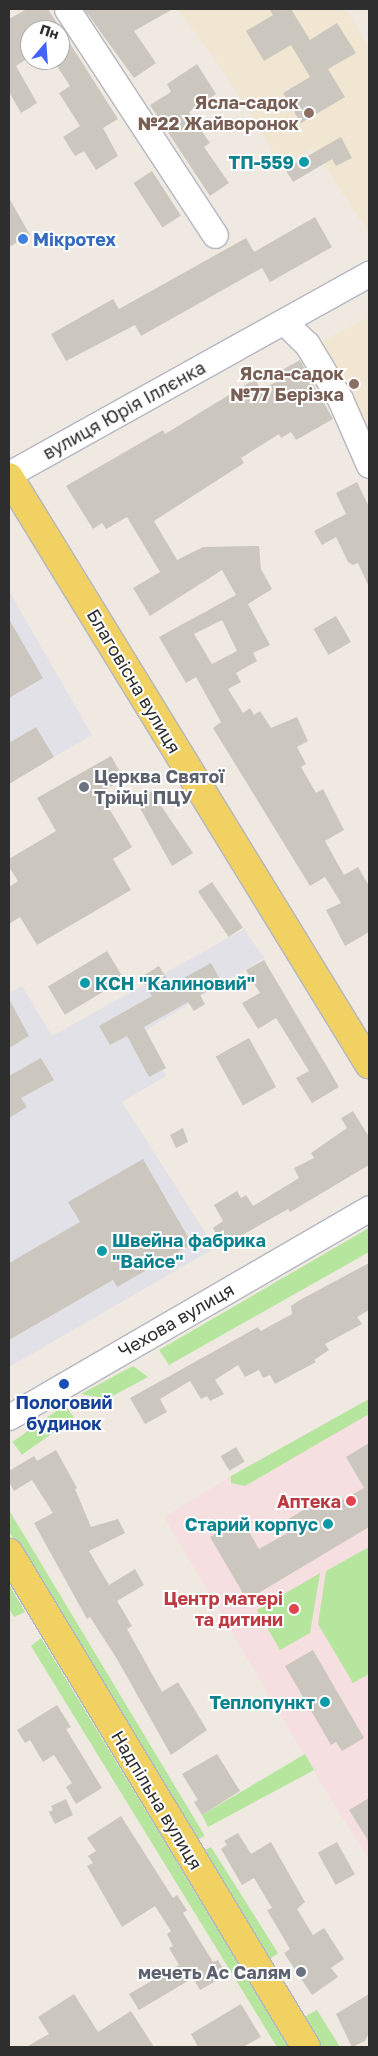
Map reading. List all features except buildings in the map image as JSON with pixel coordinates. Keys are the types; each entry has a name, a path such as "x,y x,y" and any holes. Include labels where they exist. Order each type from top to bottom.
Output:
{"main road":[{"name":"Благовісна вулиця","path":"9,475 369,1064"},
{"name":"Надпільна вулиця","path":"9,1553 306,2047"}],"street":[{"path":"67,9 215,235"},
{"name":"вулиця Юрія Іллєнка","path":"9,475 369,274"},
{"path":"284,322 307,344 331,384 369,465"},
{"name":"Чехова вулиця","path":"9,1417 369,1208"}],"shaded area":[{"name":"Ясла-садок №22 Жайворонок","path":"178,9 346,9 369,48 369,233 313,148 282,166 228,78"},
{"name":"Ясла-садок №77 Берізка","path":"369,316 369,445 318,344"},
{"path":"9,591 92,735 9,783"},
{"path":"244,929 264,958 145,1031 166,1076 122,1102 215,1248 9,1367 9,993 22,986 52,1036"},
{"name":"Центр матері та дитини","path":"369,1399 369,1859 317,1777 164,1517 231,1476"}],"green space":[{"path":"369,1228 369,1252 169,1365 159,1350"},
{"path":"133,1366 148,1377 107,1399 81,1394"},
{"path":"369,1399 369,1414 245,1486 231,1483 231,1476"},
{"path":"65,1405 74,1418 22,1455 13,1442"},
{"path":"9,1510 205,1836 195,1841 9,1531"},
{"path":"369,1547 369,1674 353,1683 318,1624 326,1571"},
{"path":"320,1573 310,1633 280,1650 257,1610"},
{"path":"9,1584 25,1612 14,1617 9,1609"},
{"path":"41,1638 289,2047 277,2047 31,1646"},
{"path":"305,1754 314,1770 208,1827 202,1815"},
{"path":"211,1847 278,1953 270,1959 204,1850"},
{"path":"317,2010 340,2047 322,2047 304,2017"}],"place":[{"name":"Ясла-садок №22 Жайворонок","path":"309,113"},
{"name":"ТП-559","path":"304,162"},
{"name":"Мiкротех","path":"23,239"},
{"name":"Ясла-садок №77 Берізка","path":"354,384"},
{"name":"Церква Святої Трійці ПЦУ","path":"84,787"},
{"name":"КСН \"Калиновий\"","path":"85,983"},
{"name":"Швейна фабрика \"Вайсе\"","path":"102,1251"},
{"name":"Пологовий будинок","path":"64,1384"},
{"name":"Аптека","path":"351,1501"},
{"name":"Старий корпус","path":"328,1524"},
{"name":"Центр матері та дитини","path":"294,1609"},
{"name":"Теплопункт","path":"325,1702"},
{"name":"мечеть Ас Салям","path":"301,1972"}]}
